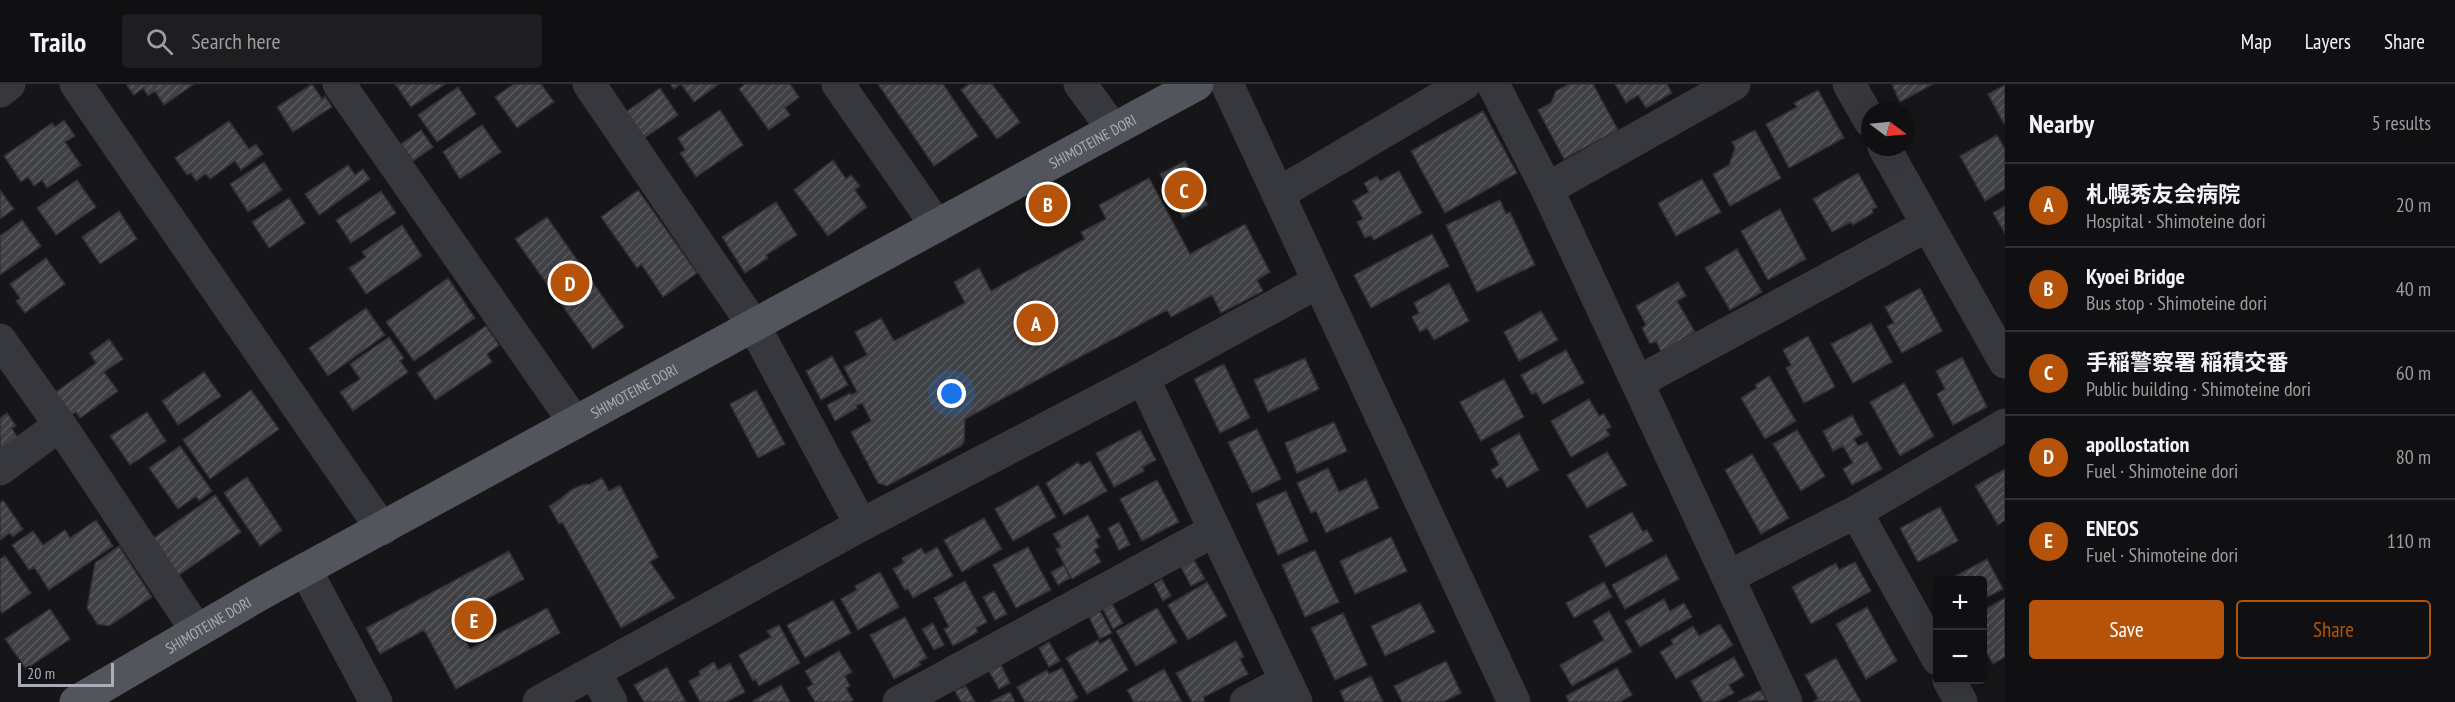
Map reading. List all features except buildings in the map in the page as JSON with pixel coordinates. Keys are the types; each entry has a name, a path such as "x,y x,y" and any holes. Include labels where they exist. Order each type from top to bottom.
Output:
{"main road":[{"name":"SHIMOTEINE DORI","path":"76,702 305,569 1197,84"}],"street":[{"path":"0,90 9,84"},
{"path":"76,84 382,529"},
{"path":"339,84 575,423"},
{"path":"838,84 937,226"},
{"path":"1080,84 1113,129"},
{"path":"1227,84 1514,702"},
{"path":"1278,194 1464,84"},
{"path":"1493,84 1547,189 1786,702"},
{"path":"1547,189 1734,84"},
{"path":"1849,84 1861,105"},
{"path":"598,87 754,326 861,525"},
{"path":"1889,156 2005,362"},
{"path":"1638,382 1928,225"},
{"path":"539,702 861,525 1143,378 1318,282"},
{"path":"0,340 60,424 197,631"},
{"path":"1143,378 1291,691 1246,702"},
{"path":"0,469 60,424"},
{"path":"1728,578 1856,512 2005,425"},
{"path":"1856,512 1933,650"},
{"path":"899,702 1215,530"},
{"path":"305,569 376,702"},
{"path":"594,672 611,702"},
{"path":"1951,684 1961,702"}],"place":[{"name":"手稲警察署 稲積交番","path":"1184,190"},
{"name":"Kyoei Bridge","path":"1048,204"},
{"name":"apollostation","path":"570,283"},
{"name":"札幌秀友会病院","path":"1036,323"},
{"name":"ENEOS","path":"474,620"}]}
